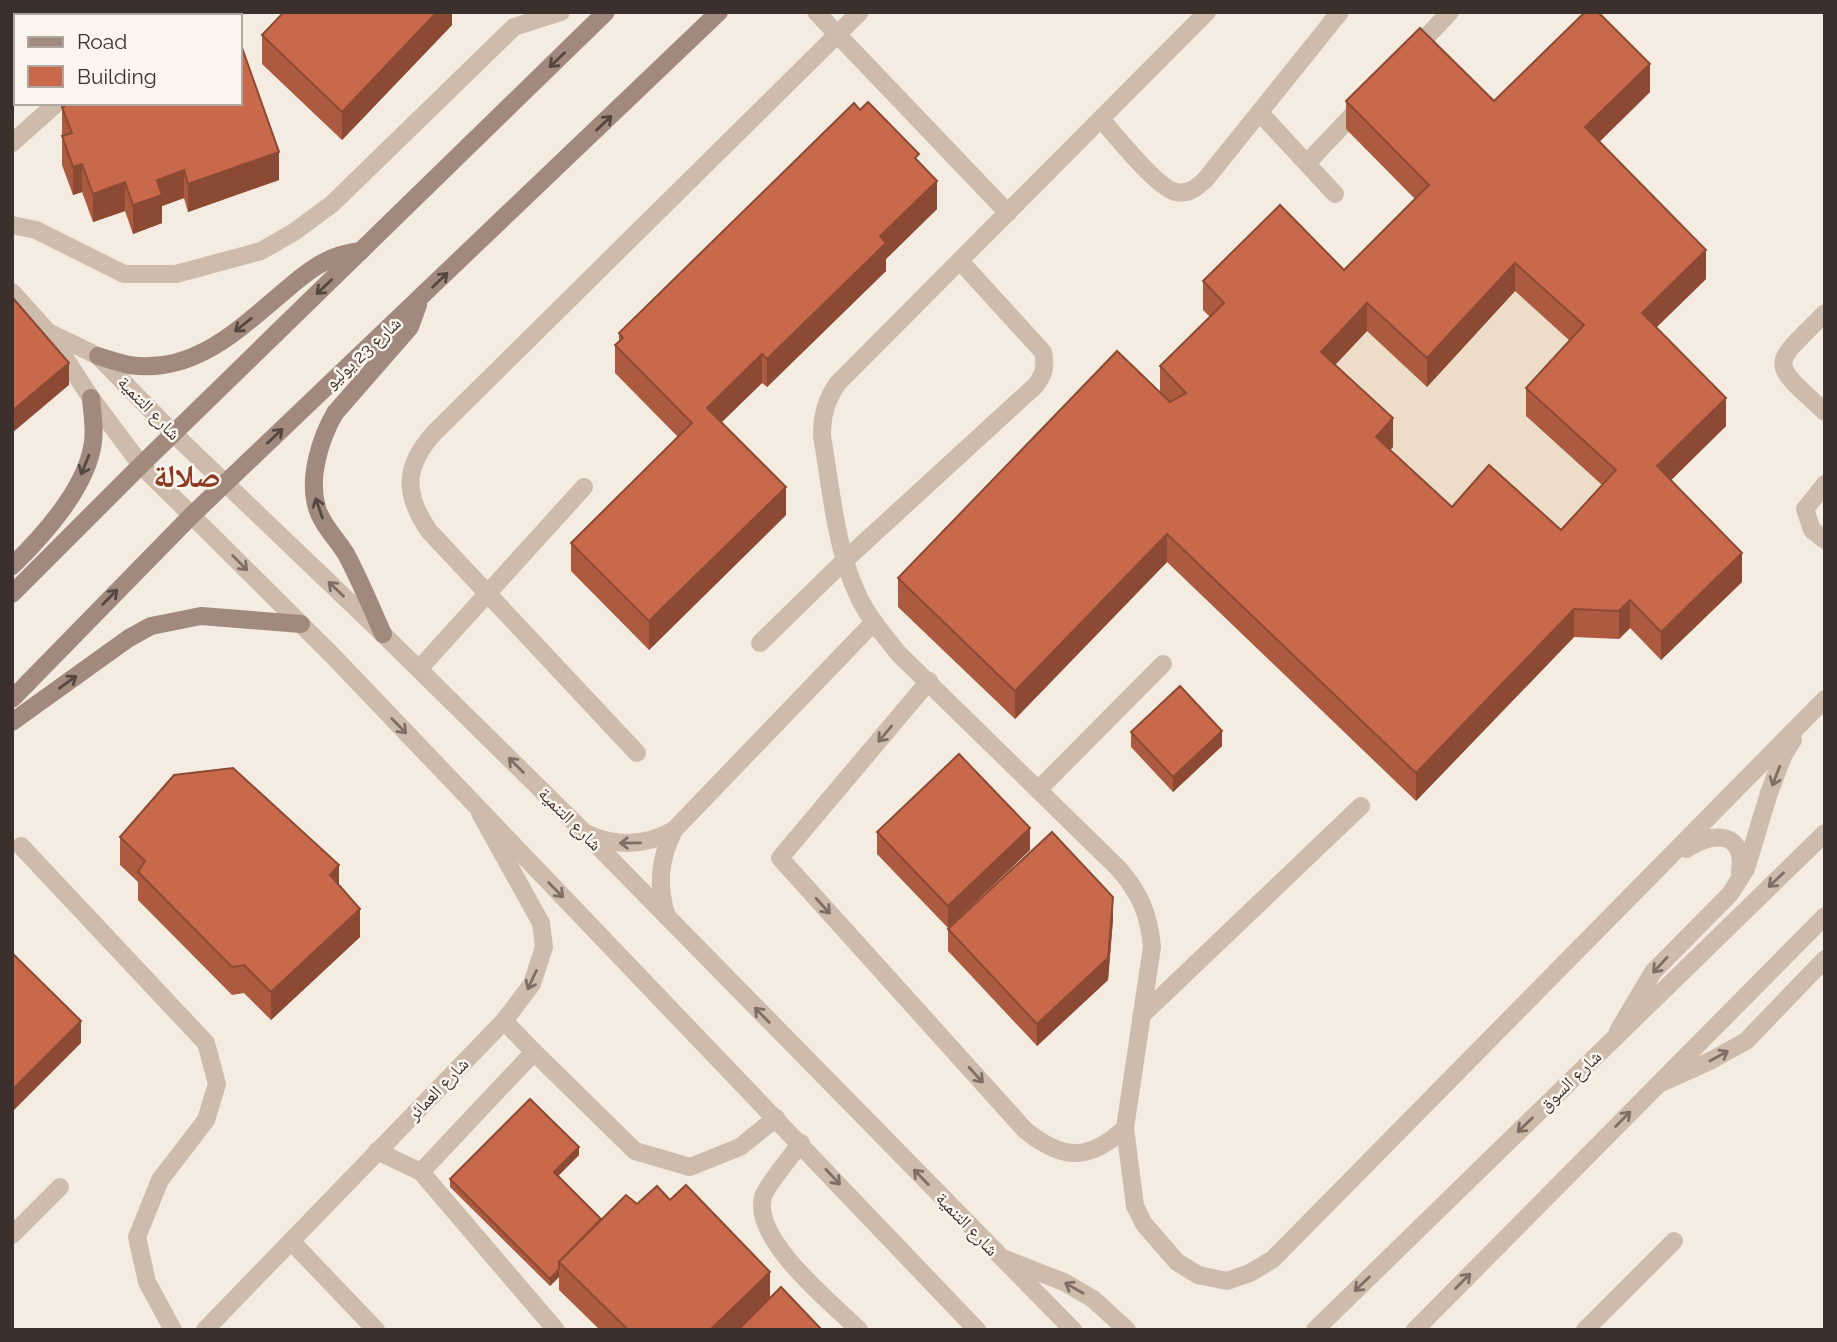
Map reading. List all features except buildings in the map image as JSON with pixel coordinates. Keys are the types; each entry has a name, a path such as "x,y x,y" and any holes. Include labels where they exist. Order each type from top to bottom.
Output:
{"main road":[{"path":"12,594 606,12"},
{"name":"شارع 23 يوليو","path":"12,699 192,514 719,12"},
{"path":"98,356 127,365 151,366 173,364 193,357 215,347 304,274 326,260 343,253 361,251"},
{"path":"383,634 356,574 317,509 316,469 327,428 335,413 410,327 420,299"},
{"path":"12,566 50,526 85,468 93,442 91,398"},
{"path":"12,722 129,638 152,626 201,616 301,624"}],"street":[{"path":"12,225 36,230 124,274 176,274 261,251 294,232 332,204 514,27 561,12"},
{"path":"816,12 1008,212"},
{"path":"637,753 429,531 416,512 410,491 412,469 420,449 860,12"},
{"path":"1207,12 837,384 827,400 822,418 822,436 844,561 856,593 873,623 899,654 1118,868 1144,904 1152,947 1125,1128 1135,1206 1144,1224 1177,1262 1198,1275 1227,1281 1250,1273 1273,1259 1825,699"},
{"path":"1101,119 1162,185 1176,193 1192,191 1205,180 1261,113 1340,12"},
{"path":"1401,63 1451,12"},
{"path":"1307,163 1373,93"},
{"path":"12,143 55,105"},
{"path":"1261,113 1335,194"},
{"path":"760,643 844,561 1043,377 1046,365 1043,352 960,261"},
{"name":"شارع التنمية","path":"12,292 48,332 91,398 141,465 301,624 801,1143 977,1330"},
{"path":"1825,313 1783,355 1782,366 1787,377 1825,412"},
{"name":"شارع التنمية","path":"48,332 98,356 174,434 585,833 1073,1330"},
{"path":"1825,484 1805,509 1812,530 1825,540"},
{"path":"419,669 584,486"},
{"path":"667,917 659,882 666,846 674,830 873,623"},
{"path":"1038,790 1163,664"},
{"path":"929,681 780,858 1025,1130 1043,1145 1077,1155 1096,1150 1125,1128"},
{"path":"1613,1039 1653,972 1730,894 1746,869 1783,756 1808,716"},
{"path":"1141,1017 1361,806"},
{"name":"شارع العمائر","path":"205,1330 504,1021 532,984 544,947 541,923 478,808"},
{"path":"585,833 598,840 630,844 653,840 674,830"},
{"name":"شارع السوق","path":"1316,1328 1825,833"},
{"path":"1660,867 1698,841 1724,837 1736,845 1741,856 1741,870 1730,894"},
{"path":"21,846 206,1043 217,1084 206,1120 160,1181 137,1237 147,1282 173,1330"},
{"path":"1415,1330 1825,916"},
{"path":"1658,1085 1746,1041 1825,960"},
{"path":"504,1021 635,1151 690,1167 740,1147 776,1118"},
{"path":"421,1172 534,1052"},
{"path":"801,1143 763,1196 763,1216 771,1236 786,1258 859,1330"},
{"path":"377,1151 421,1172 556,1330"},
{"path":"12,1235 60,1187"},
{"path":"291,1241 376,1330"},
{"path":"1585,1330 1674,1241"},
{"path":"1000,1258 1034,1269 1093,1299 1128,1330"}],"shaded area":[{"path":"1515,291 1584,354 1526,417 1616,498 1561,559 1452,535 1321,380 1367,331 1427,386"}],"district":[{"name":"صلالة","path":"187,476"}]}
